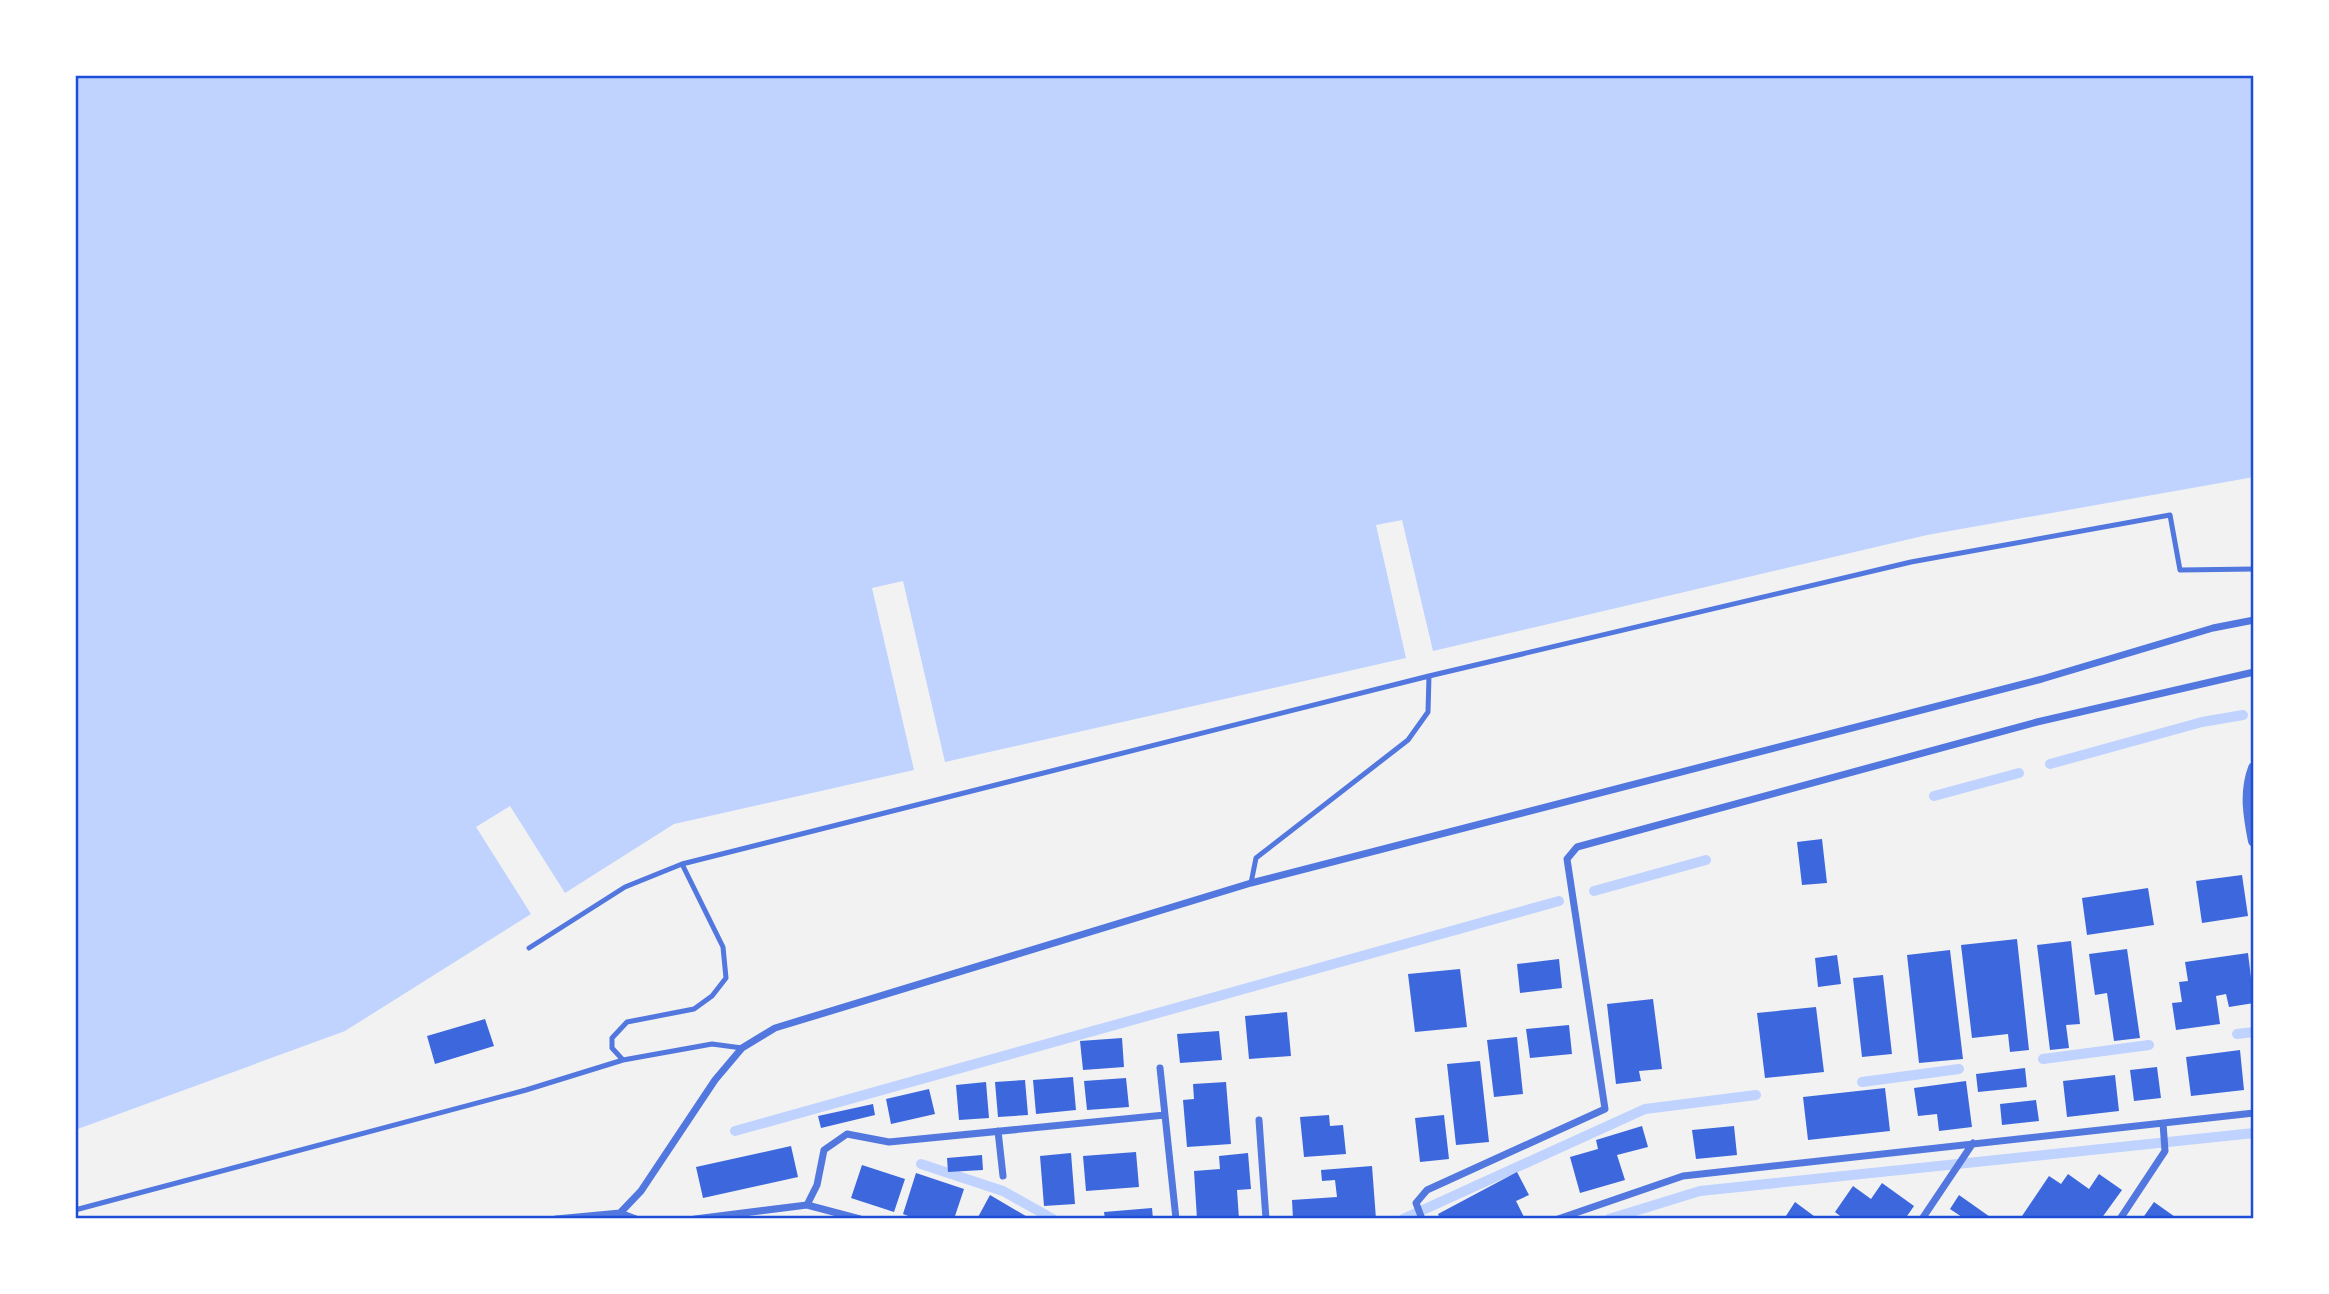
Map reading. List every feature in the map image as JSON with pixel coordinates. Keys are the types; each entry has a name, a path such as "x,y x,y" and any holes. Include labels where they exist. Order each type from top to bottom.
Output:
{"street":[{"path":"620,1213 641,1191 715,1080 742,1048 775,1028 1251,883 2042,679 2213,628 2254,620"},
{"path":"1422,1219 1416,1203 1427,1189 1605,1108 1567,859 1577,847 2036,722 2254,672"},
{"path":"2254,768 2249,783 2249,816 2254,841"},
{"path":"1160,1068 1176,1219"},
{"path":"1558,1219 1683,1176 2254,1114"},
{"path":"807,1205 817,1185 824,1150 847,1134 889,1142 1165,1115"},
{"path":"1259,1120 1266,1219"},
{"path":"2120,1219 2165,1151 2164,1123"},
{"path":"998,1131 1003,1176"},
{"path":"1922,1219 1973,1143"},
{"path":"695,1219 807,1205 860,1219"},
{"path":"556,1219 620,1213 636,1219"}],"lane":[{"path":"529,948 625,887 682,864 1429,676 1910,562 2170,515 2180,570 2254,569"},
{"path":"1251,883 1256,858 1408,740 1428,712 1429,676"},
{"path":"622,1060 612,1048 612,1038 627,1022 694,1009 712,996 726,978 723,947 682,864"},
{"path":"75,1210 526,1090 622,1060 712,1044 742,1048"}],"water":[{"path":"75,75 2254,75 2254,477 1927,535 1433,651 1402,520 1376,525 1406,658 945,762 903,581 872,588 914,770 674,824 565,893 510,806 476,827 531,914 345,1031 75,1130"}],"building":[{"path":"1822,839 1827,883 1802,885 1797,842"},
{"path":"2242,875 2248,916 2202,923 2196,881"},
{"path":"2148,888 2154,925 2087,935 2082,898"},
{"path":"2017,939 2029,1050 2010,1052 2008,1034 1972,1038 1961,945"},
{"path":"2071,941 2080,1024 2066,1025 2069,1048 2050,1050 2037,945"},
{"path":"2127,949 2140,1038 2114,1041 2107,993 2095,995 2089,954"},
{"path":"1950,950 1963,1059 1919,1063 1907,955"},
{"path":"2248,953 2254,1003 2229,1007 2226,994 2216,996 2220,1024 2176,1030 2172,1003 2182,1002 2179,982 2188,981 2185,962"},
{"path":"1837,955 1841,984 1818,987 1815,958"},
{"path":"1559,959 1562,988 1520,993 1517,964"},
{"path":"1460,969 1467,1027 1415,1032 1408,974"},
{"path":"1883,975 1892,1054 1862,1057 1853,978"},
{"path":"1653,999 1662,1069 1639,1071 1641,1081 1616,1084 1607,1004"},
{"path":"1816,1007 1824,1072 1765,1078 1757,1013"},
{"path":"1287,1012 1291,1056 1249,1059 1245,1016"},
{"path":"485,1019 494,1046 435,1064 427,1036"},
{"path":"1569,1025 1572,1054 1530,1058 1526,1029"},
{"path":"1219,1031 1222,1060 1180,1063 1177,1034"},
{"path":"1517,1037 1523,1094 1494,1097 1487,1040"},
{"path":"1122,1038 1124,1067 1083,1070 1080,1041"},
{"path":"2240,1050 2244,1090 2191,1096 2186,1057"},
{"path":"1480,1061 1489,1142 1456,1145 1447,1064"},
{"path":"2157,1067 2161,1098 2134,1101 2130,1070"},
{"path":"2025,1068 2027,1087 1978,1092 1976,1074"},
{"path":"2115,1075 2119,1111 2067,1117 2063,1081"},
{"path":"1073,1077 1076,1110 1036,1114 1033,1080"},
{"path":"1126,1078 1129,1107 1087,1110 1084,1081"},
{"path":"1025,1080 1028,1115 998,1117 995,1082"},
{"path":"1966,1081 1972,1127 1939,1131 1937,1114 1918,1116 1914,1088"},
{"path":"986,1082 989,1118 959,1120 956,1085"},
{"path":"1226,1082 1231,1144 1187,1147 1183,1100 1194,1099 1193,1084"},
{"path":"1885,1088 1890,1131 1808,1140 1803,1097"},
{"path":"929,1089 935,1114 891,1124 886,1099"},
{"path":"2036,1100 2039,1121 2002,1125 2000,1104"},
{"path":"873,1104 875,1115 821,1128 818,1116"},
{"path":"1329,1115 1330,1126 1343,1125 1346,1154 1304,1157 1300,1117"},
{"path":"1444,1115 1449,1159 1420,1162 1415,1118"},
{"path":"1642,1126 1648,1147 1617,1155 1625,1180 1580,1193 1570,1157 1598,1149 1596,1140"},
{"path":"1734,1126 1737,1155 1696,1159 1692,1130"},
{"path":"791,1146 798,1177 703,1198 696,1167"},
{"path":"1136,1152 1139,1187 1086,1191 1083,1156"},
{"path":"1071,1153 1075,1204 1044,1206 1040,1156"},
{"path":"1248,1153 1251,1189 1237,1190 1239,1219 1197,1219 1194,1171 1220,1169 1219,1156"},
{"path":"982,1155 983,1170 948,1172 947,1158"},
{"path":"862,1165 905,1179 894,1212 851,1198"},
{"path":"1372,1166 1376,1219 1293,1219 1292,1200 1337,1197 1335,1180 1322,1181 1321,1170"},
{"path":"1517,1172 1529,1195 1516,1201 1524,1217 1440,1219 1438,1214"},
{"path":"916,1173 964,1189 954,1219 916,1219 903,1214"},
{"path":"2068,1174 2089,1189 2099,1174 2122,1190 2101,1219 2020,1219 2049,1176 2061,1184"},
{"path":"1882,1183 1914,1206 1905,1219 1844,1219 1835,1212 1853,1186 1871,1199"},
{"path":"990,1195 1031,1219 977,1219"},
{"path":"1959,1195 1993,1219 1965,1219 1950,1209"},
{"path":"1795,1202 1818,1219 1784,1219"},
{"path":"2154,1202 2178,1219 2142,1219"},
{"path":"1152,1208 1153,1219 1105,1219 1104,1212"}],"waterway":[{"path":"2050,764 2202,722 2243,715"},
{"path":"1934,796 2019,773"},
{"path":"1594,891 1706,860"},
{"path":"735,1131 1559,901"},
{"path":"2237,1034 2254,1032"},
{"path":"2043,1059 2149,1045"},
{"path":"1862,1082 1959,1069"},
{"path":"1403,1219 1645,1109 1756,1095"},
{"path":"1609,1219 1700,1191 2254,1133"},
{"path":"921,1164 1003,1191 1053,1219"}]}
